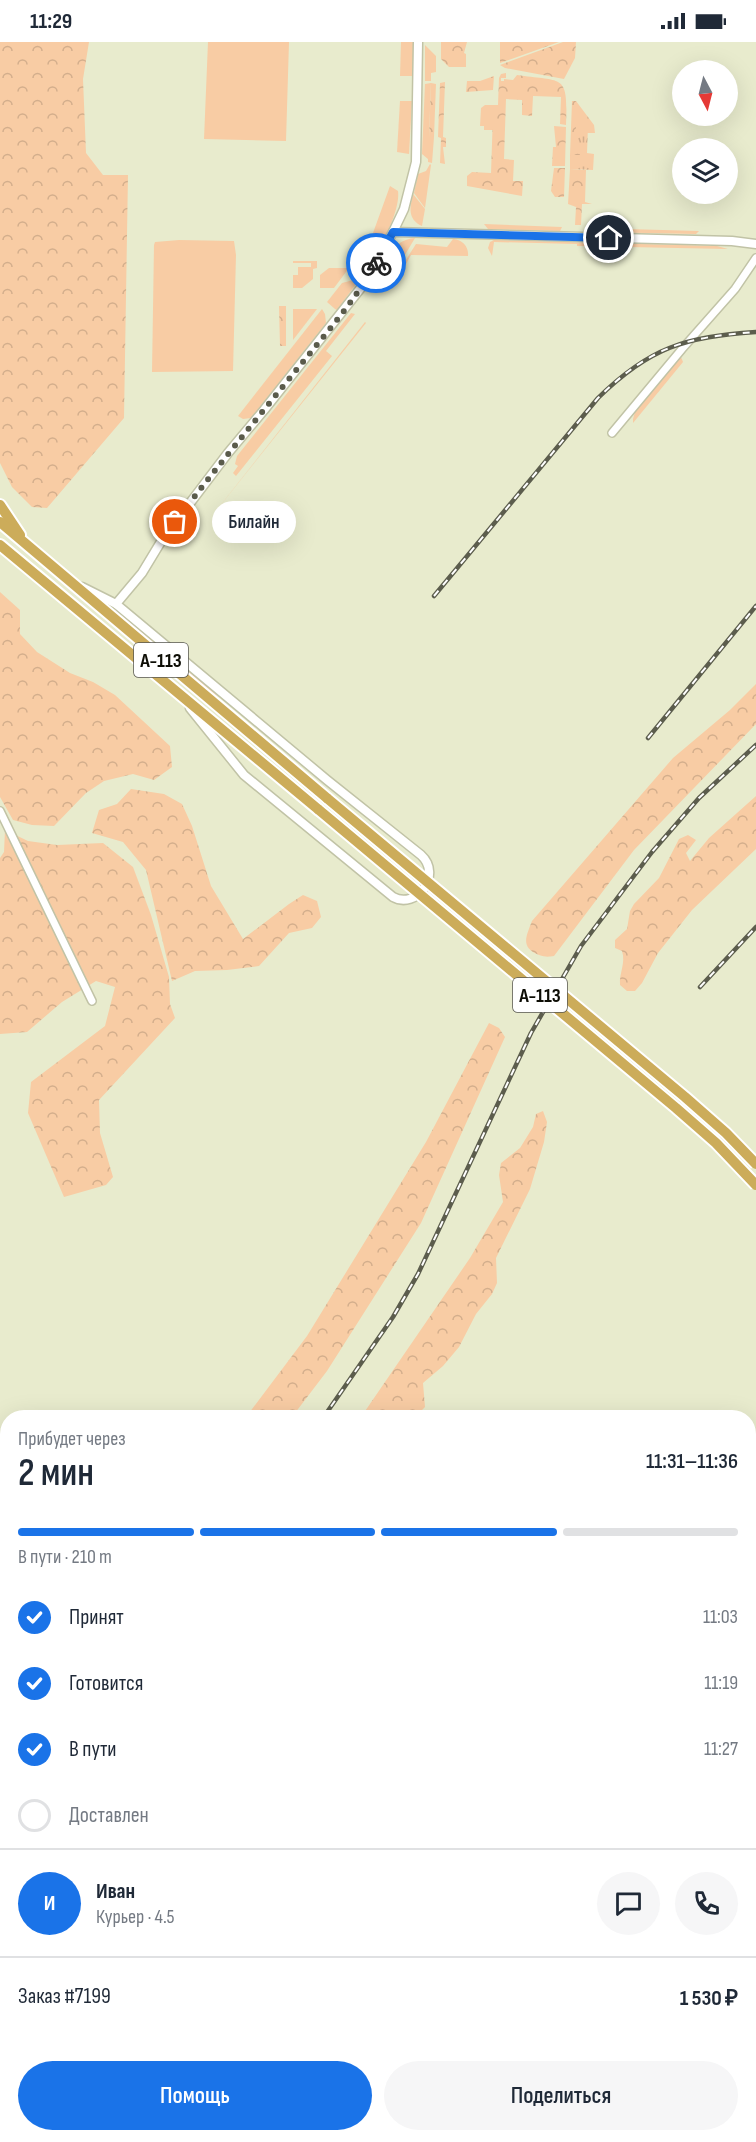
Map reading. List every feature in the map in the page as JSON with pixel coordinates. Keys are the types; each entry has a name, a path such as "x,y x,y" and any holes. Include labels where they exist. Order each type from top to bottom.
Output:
{"highway":[{"path":"0,505 27,545"},
{"name":"А-113","path":"0,522 685,1097 726,1133 756,1164"},
{"name":"А-113","path":"0,545 676,1108 716,1143 756,1185"}],"street":[{"path":"116,604 142,573 162,540 208,479 351,302 393,232 404,209 416,162 418,42"},
{"path":"393,232 732,241 756,244"},
{"path":"612,433 735,289 756,258"},
{"path":"68,580 116,604 318,773 426,859 430,875 420,892 403,900 393,897 260,789 232,761 201,720 158,675"},
{"path":"220,691 255,738"},
{"path":"0,812 92,1001"}],"green space":[{"path":"0,42 89,42 83,79 86,153 103,175 128,175 124,418 47,508 32,507 12,487 0,463"},
{"path":"208,42 289,42 286,141 204,139"},
{"path":"401,42 413,42 413,76 400,76"},
{"path":"441,42 467,42 464,53 466,54 466,67 449,67 441,59"},
{"path":"500,42 559,42 500,63"},
{"path":"563,42 576,42 575,58 564,79 505,68 500,65"},
{"path":"425,45 436,56 436,72 431,73 431,81 425,81"},
{"path":"506,73 506,78 501,78 501,81 513,80 517,75 554,80 564,88 566,96 566,125 560,124 561,97 533,96 532,116 522,115 522,100 506,99 504,159 514,160 513,181 523,181 522,196 467,186 467,176 472,172 491,173 493,114 484,113 485,105 498,105 499,78 501,74"},
{"path":"494,76 493,90 466,92 467,81 480,81"},
{"path":"445,82 443,137 446,138 446,147 443,147 445,164 440,163 441,138 438,137 440,83"},
{"path":"431,83 429,137 434,137 432,163 428,162 422,154 425,84"},
{"path":"431,83 436,84 434,137 429,137"},
{"path":"400,101 412,101 409,154 397,152"},
{"path":"572,101 576,101 594,125 595,133 587,133 587,126 576,153 580,153 580,156 570,155"},
{"path":"485,105 485,113 493,113 493,130 484,130 484,126 480,126 481,108"},
{"path":"554,126 566,127 565,166 552,166 553,147 556,147"},
{"path":"576,126 588,126 587,153 594,154 593,170 570,169 570,155 580,155 580,153 575,153"},
{"path":"430,164 425,208 414,193 418,174 426,171"},
{"path":"554,168 565,168 564,197 555,197 551,191"},
{"path":"570,169 586,170 585,202 592,204 582,204 581,225 575,225 576,207 568,204"},
{"path":"390,186 398,191 395,212 379,248 361,278 353,269 373,233"},
{"path":"413,194 425,209 422,226 412,216"},
{"path":"484,224 562,227 560,231 488,229"},
{"path":"590,228 699,231 696,234 596,232"},
{"path":"415,238 393,275 387,265 390,254 400,243"},
{"path":"453,239 465,244 468,256 411,255 397,280 395,277 416,244 447,247"},
{"path":"494,240 717,246 728,249 494,242 492,256 488,248 490,242"},
{"path":"234,241 236,255 233,371 152,372 154,245 155,242"},
{"path":"293,261 317,261 317,268 313,269 313,279 302,288 293,288 293,275 298,275 298,267 311,267 311,263 293,263"},
{"path":"329,268 349,268 334,288 320,288 320,275"},
{"path":"359,280 337,310 327,302 342,283"},
{"path":"279,306 286,306 286,346 280,346"},
{"path":"293,309 317,309 293,340"},
{"path":"322,309 326,323 251,418 243,419 238,416"},
{"path":"351,313 355,314 326,351 332,356 236,476 233,473 238,466 235,464 237,456"},
{"path":"365,322 366,323 212,516"},
{"path":"681,357 683,362 633,423 635,412"},
{"path":"0,592 20,610 20,634 37,652 70,673 93,682 115,695 170,746 172,767 154,780 133,774 104,781 86,793 54,826 32,825 13,820 0,797"},
{"path":"95,597 109,603 209,687 227,707"},
{"path":"756,684 756,724 634,850 554,956 541,956 529,949 526,941 532,921 673,758 730,710"},
{"path":"131,789 164,794 182,804 192,826 211,886 243,939 303,895 317,901 321,917 312,928 289,933 259,966 195,971 172,981 146,870 123,842 92,833 99,810 117,804"},
{"path":"756,796 756,849 692,910 658,953 642,983 635,991 627,991 620,985 623,955 622,951 615,948 615,940 627,929 630,911 634,904 659,878 679,839 688,835 696,840 686,853 690,861 709,838"},
{"path":"5,830 28,841 57,845 103,843 133,867 151,915 169,977 170,1004 175,1018 99,1100 100,1133 113,1177 106,1185 64,1197 28,1113 31,1082 105,1026 115,987 96,981 62,1002 27,1032 0,1034 0,858 4,852"},
{"path":"489,1023 499,1028 505,1037 421,1223 327,1371 297,1410 251,1410 307,1336 426,1142"},
{"path":"543,1111 547,1122 544,1142 530,1189 496,1258 497,1283 492,1294 476,1314 459,1347 443,1366 423,1383 425,1407 422,1410 366,1410 470,1258 503,1202 499,1175 501,1163 520,1148 533,1127 536,1114"}],"railway":[{"path":"434,596 598,398 617,381 652,356 670,348 709,337 756,332"},
{"path":"648,738 756,606"},
{"path":"329,1410 393,1317 418,1274 531,1033 581,946 652,852 699,798 756,745"},
{"path":"700,987 756,927"}],"way so far":[{"path":"175,522 337,319 364,284 376,263"}],"place":[{"name":"Билайн","path":"175,522"}],"route":[{"path":"376,263 393,232 609,238"}]}
